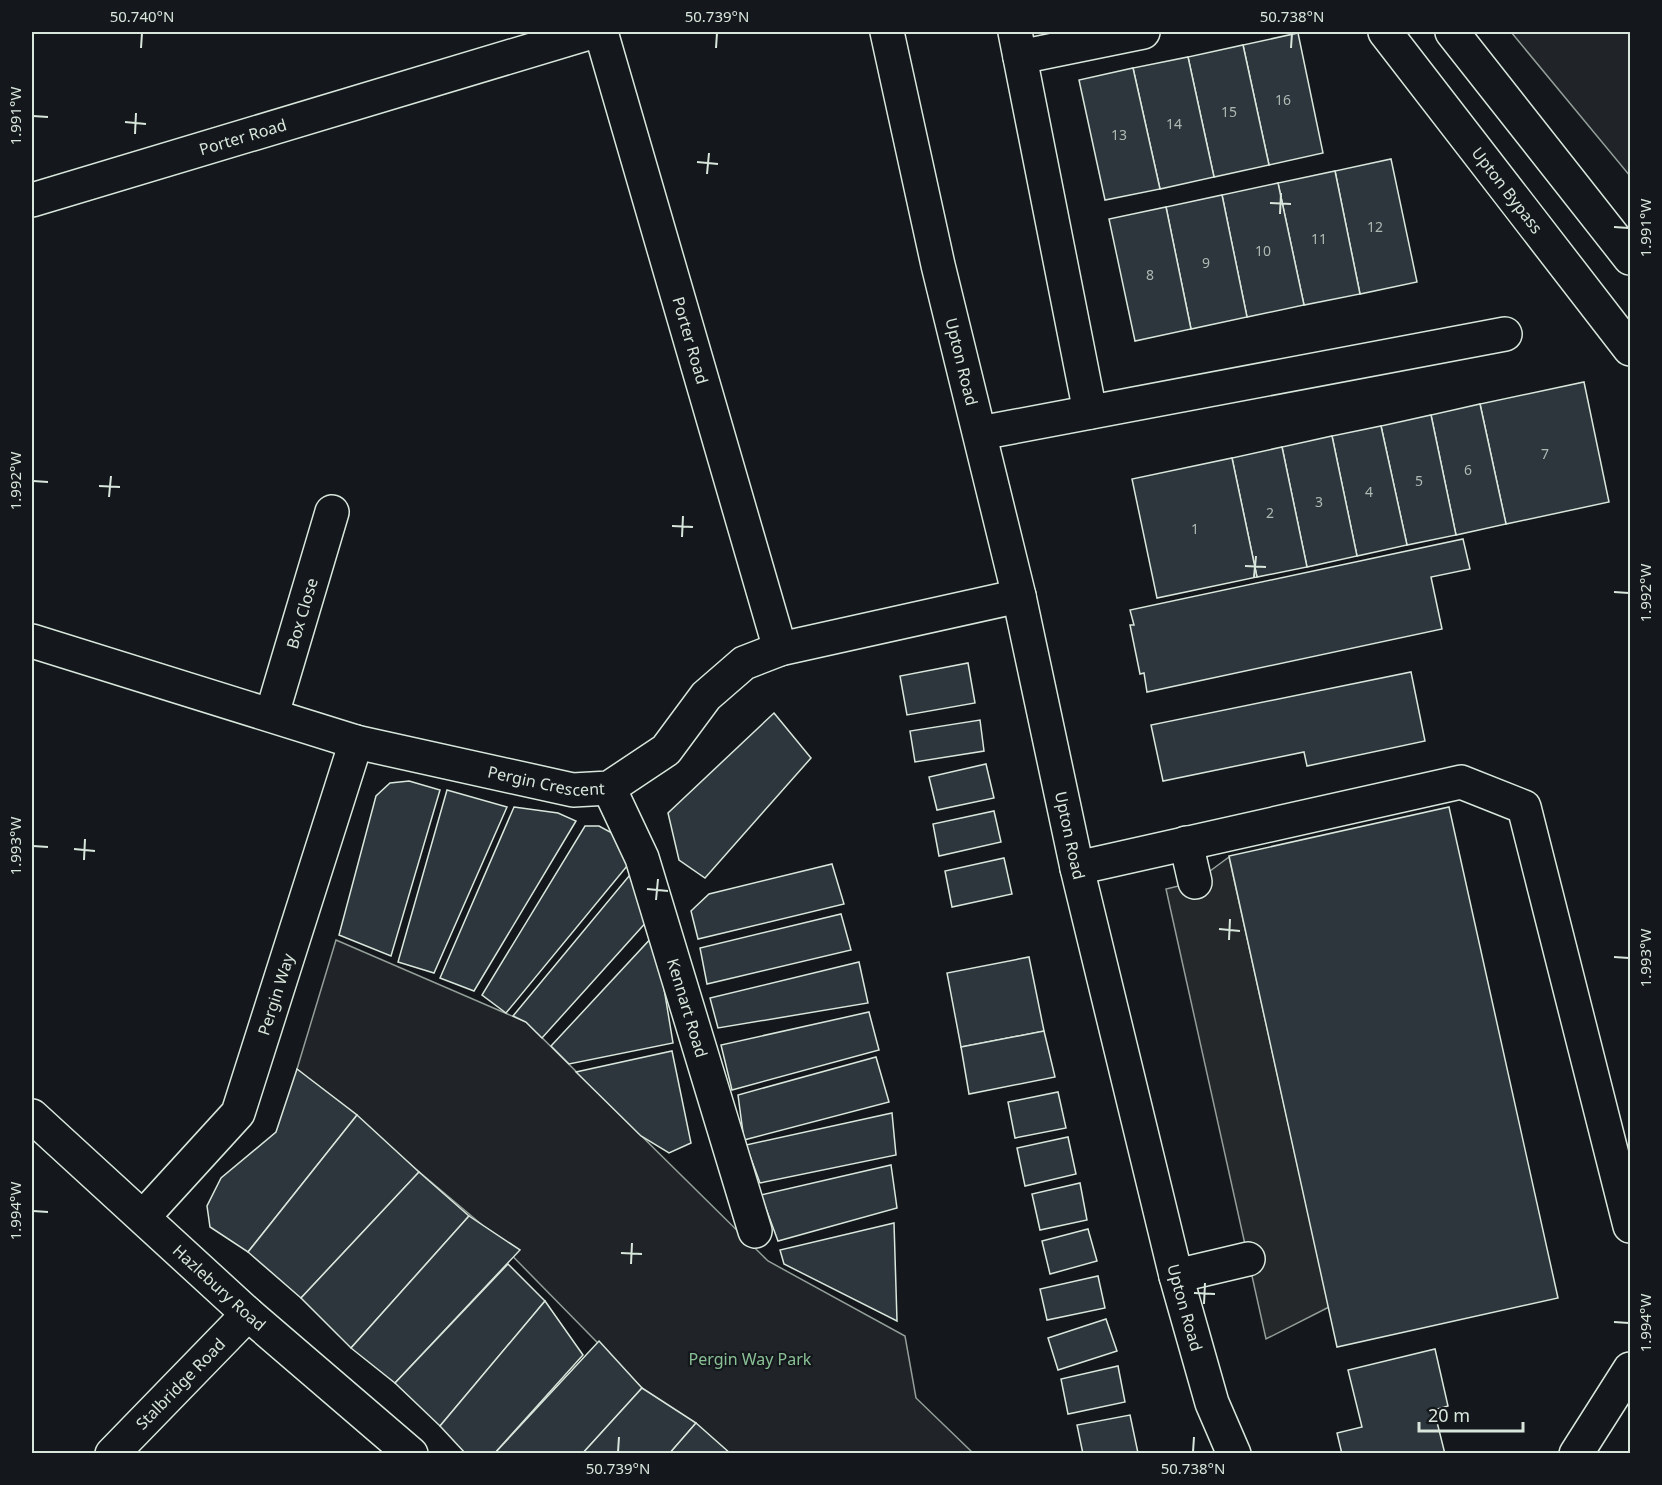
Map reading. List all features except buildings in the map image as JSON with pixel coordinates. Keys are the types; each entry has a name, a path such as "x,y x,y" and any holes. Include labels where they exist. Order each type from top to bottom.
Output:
{"main road":[{"name":"Porter Road","path":"32,200 592,32"},
{"name":"Porter Road","path":"601,32 780,649"},
{"name":"Upton Road","path":"887,32 938,265 1019,597 1077,868 1176,1276 1212,1403 1234,1454"},
{"path":"1090,412 1018,44 1143,32"},
{"name":"Upton Bypass","path":"1385,32 1630,349"},
{"path":"1452,32 1630,258"},
{"path":"980,433 1505,334"},
{"name":"Box Close","path":"272,714 332,512"},
{"name":"Pergin Crescent","path":"32,641 356,742 573,790 609,788 666,750 706,696 744,663 780,649 1019,597"},
{"name":"Pergin Way","path":"144,1216 238,1113 356,742"},
{"path":"1077,868 1461,782 1524,807 1630,1226"},
{"name":"Kennart Road","path":"609,788 642,858 755,1231"},
{"path":"1186,843 1195,882"},
{"name":"Hazlebury Road","path":"32,1116 144,1216 248,1314 411,1454"},
{"path":"1176,1276 1248,1259"},
{"name":"Stalbridge Road","path":"112,1454 248,1314"},
{"path":"1576,1454 1630,1370"},
{"name":"Upton Road","path":"1212,1403 1213,1454"}],"green space":[{"path":"1511,32 1630,32 1630,176"},
{"name":"Pergin Way Park","path":"336,940 526,1022 768,1261 905,1336 916,1398 973,1453 712,1453 642,1388 481,1224 297,1069"}],"shaded area":[{"path":"1229,857 1329,1307 1266,1339 1166,889 1195,882"}]}
